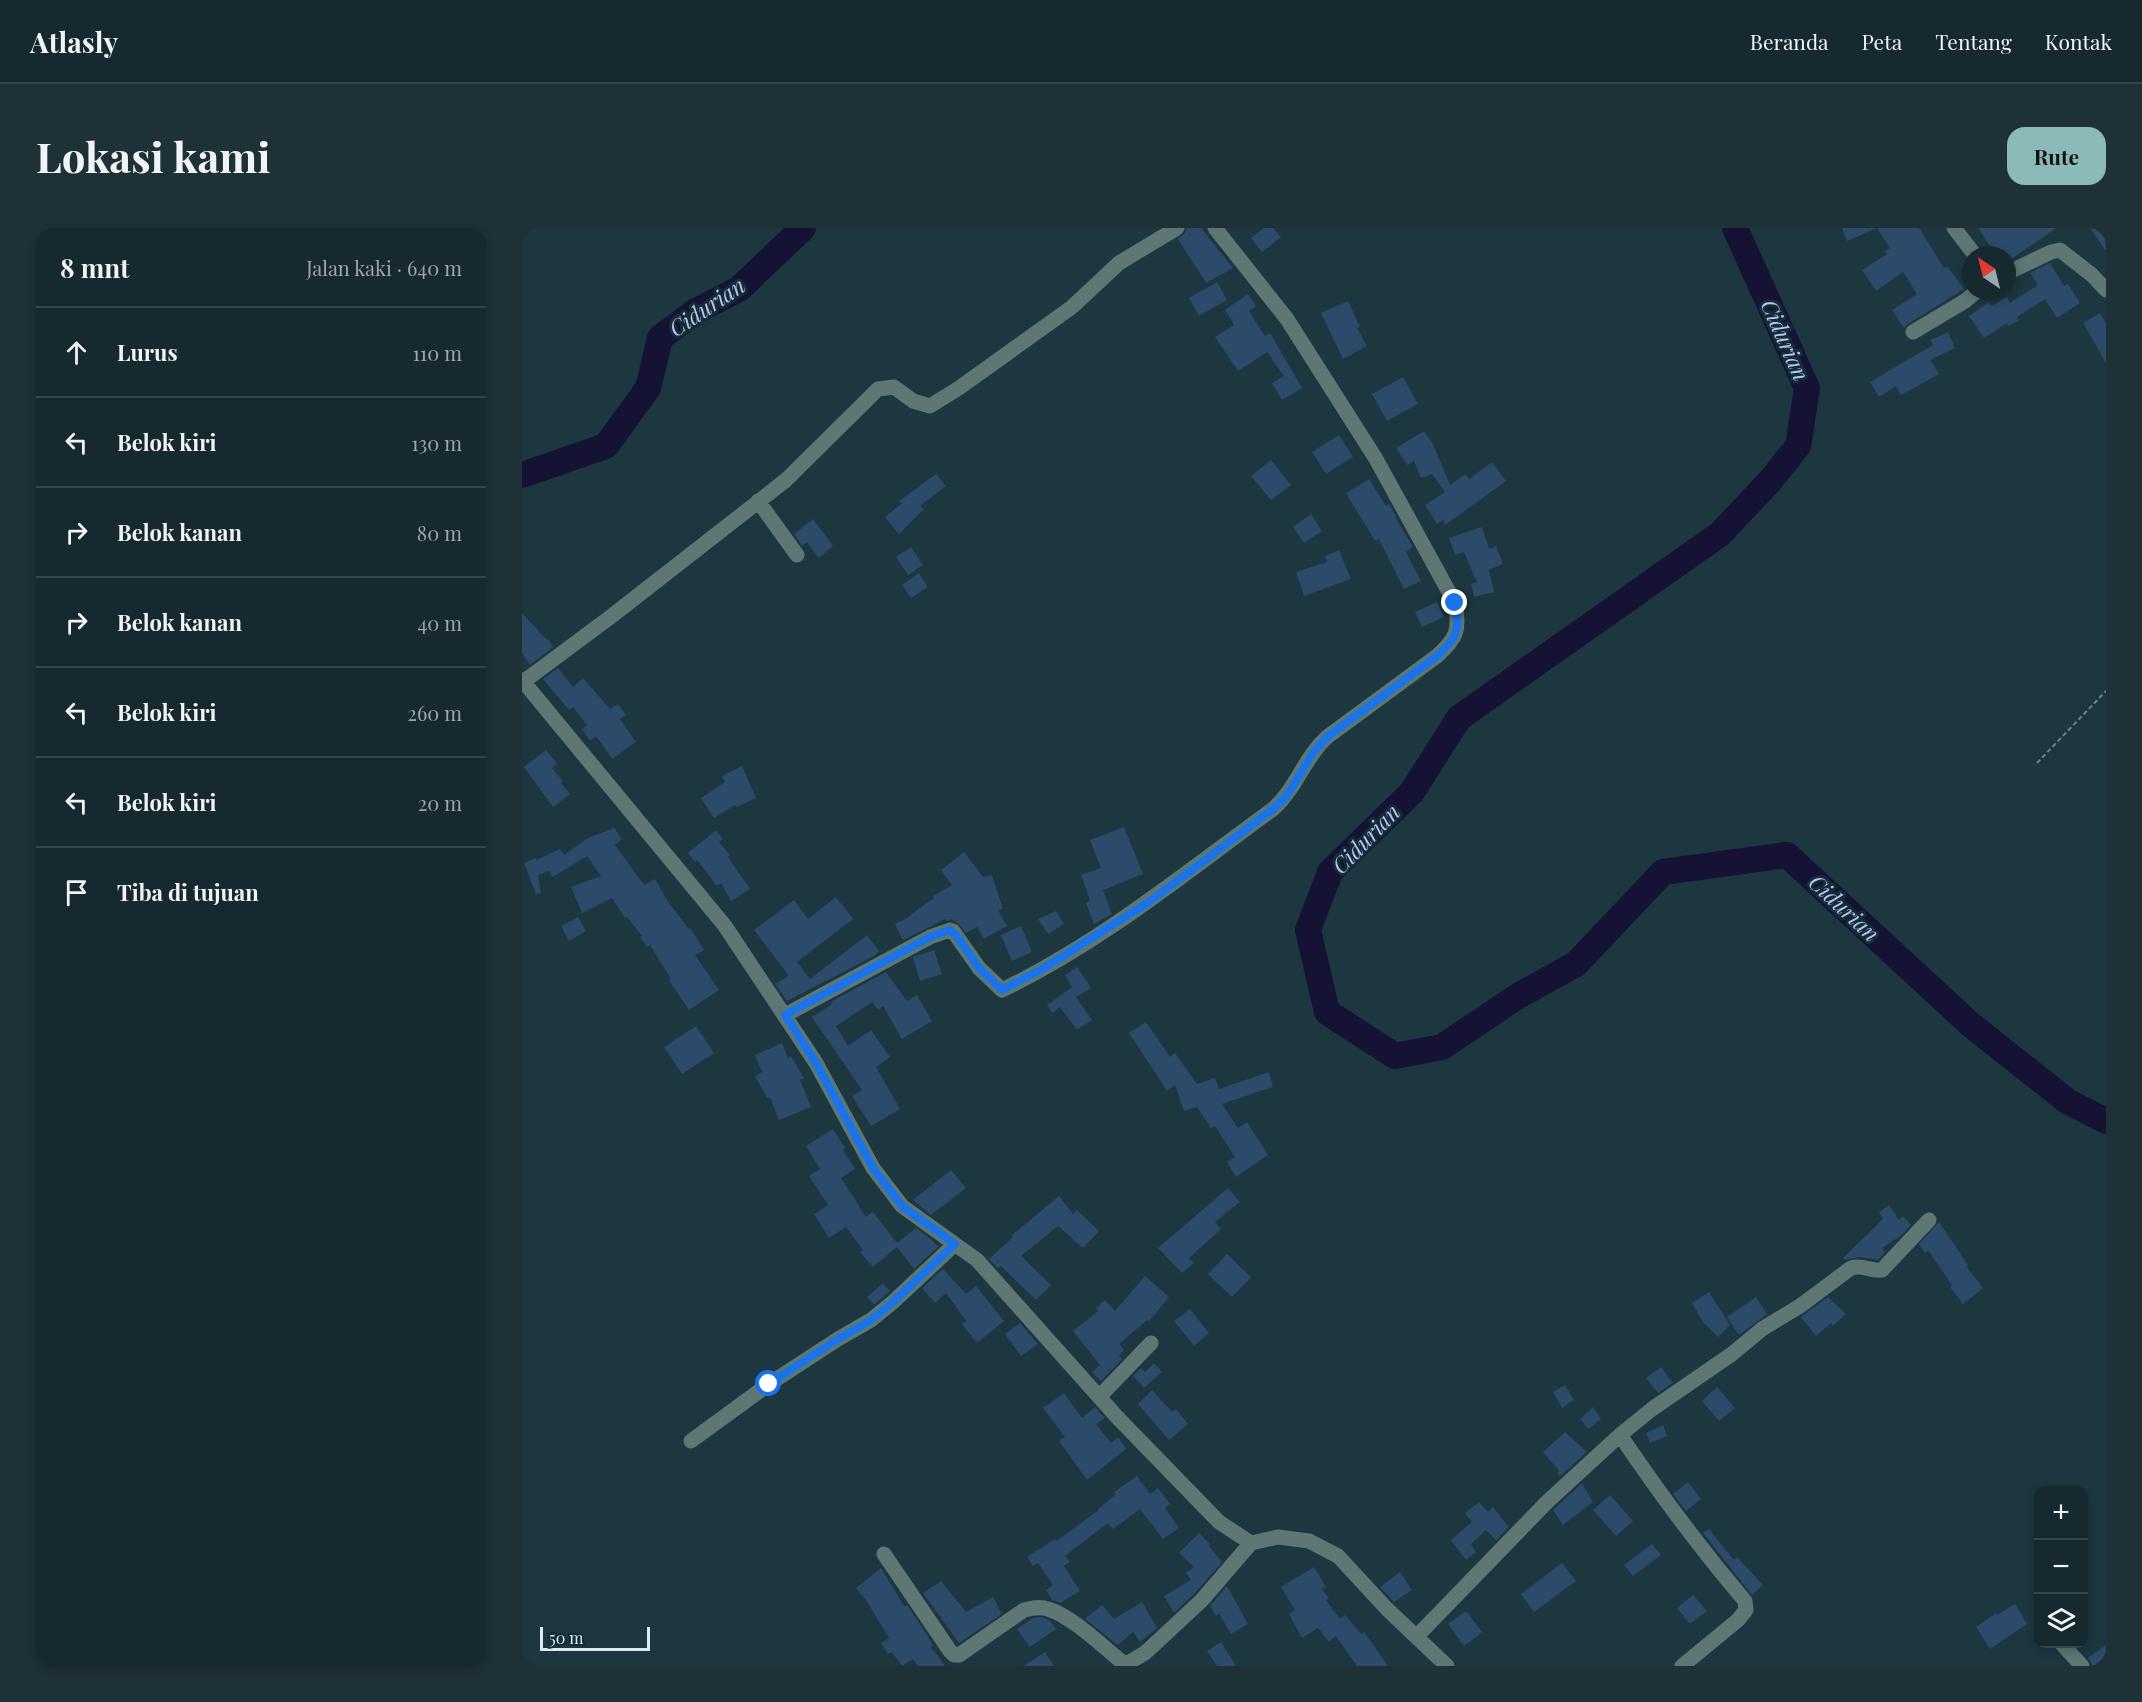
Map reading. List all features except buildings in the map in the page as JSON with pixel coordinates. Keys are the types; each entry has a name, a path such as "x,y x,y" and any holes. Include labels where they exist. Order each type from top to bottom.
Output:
{"street":[{"path":"1177,228 1119,263 1072,307 959,388 930,406 913,401 894,387 878,389 786,480 613,615 523,681 725,926 816,1063 873,1168 902,1206 977,1260 1099,1397 1219,1522 1251,1543"},
{"path":"785,1015 930,937 950,930 979,968 1002,990 1044,968 1149,902 1273,809 1286,797 1318,745 1451,643 1458,626 1455,603 1376,459 1287,319 1215,228"},
{"path":"1954,228 1968,246"},
{"path":"2016,269 2060,250 2092,275 2106,290"},
{"path":"1913,332 1966,300"},
{"path":"758,501 797,555"},
{"path":"1417,1636 1548,1502 1620,1435 1652,1409 1851,1268 1855,1266 1875,1271 1882,1270 1929,1220"},
{"path":"691,1441 769,1384 871,1320 955,1244"},
{"path":"1099,1397 1151,1343"},
{"path":"1620,1435 1659,1493 1745,1601 1746,1610 1738,1620 1682,1666"},
{"path":"884,1554 954,1655 959,1655 1024,1610 1034,1607 1047,1608 1071,1622 1122,1662 1128,1663 1145,1653 1203,1600 1251,1543 1278,1537 1309,1541 1338,1556 1387,1609 1447,1666"},
{"path":"2066,1648 2082,1666"}],"path":[{"path":"2037,763 2106,691"}],"waterway":[{"name":"Cidurian","path":"522,475 606,446 648,388 660,338 696,311 739,289 803,228"},
{"name":"Cidurian","path":"1735,228 1807,388 1798,446 1770,481 1720,534 1459,718 1412,792 1330,872 1308,930 1327,1012 1395,1056 1442,1047 1518,996 1576,964 1663,872 1787,855 1970,1024 2067,1101 2106,1121"}],"route":[{"path":"769,1384 871,1320 955,1244 902,1206 873,1168 816,1063 785,1015 930,937 950,930 979,968 999,989 1002,990 1044,968 1149,902 1273,809 1286,797 1318,745 1451,643 1458,626 1455,603"}]}
